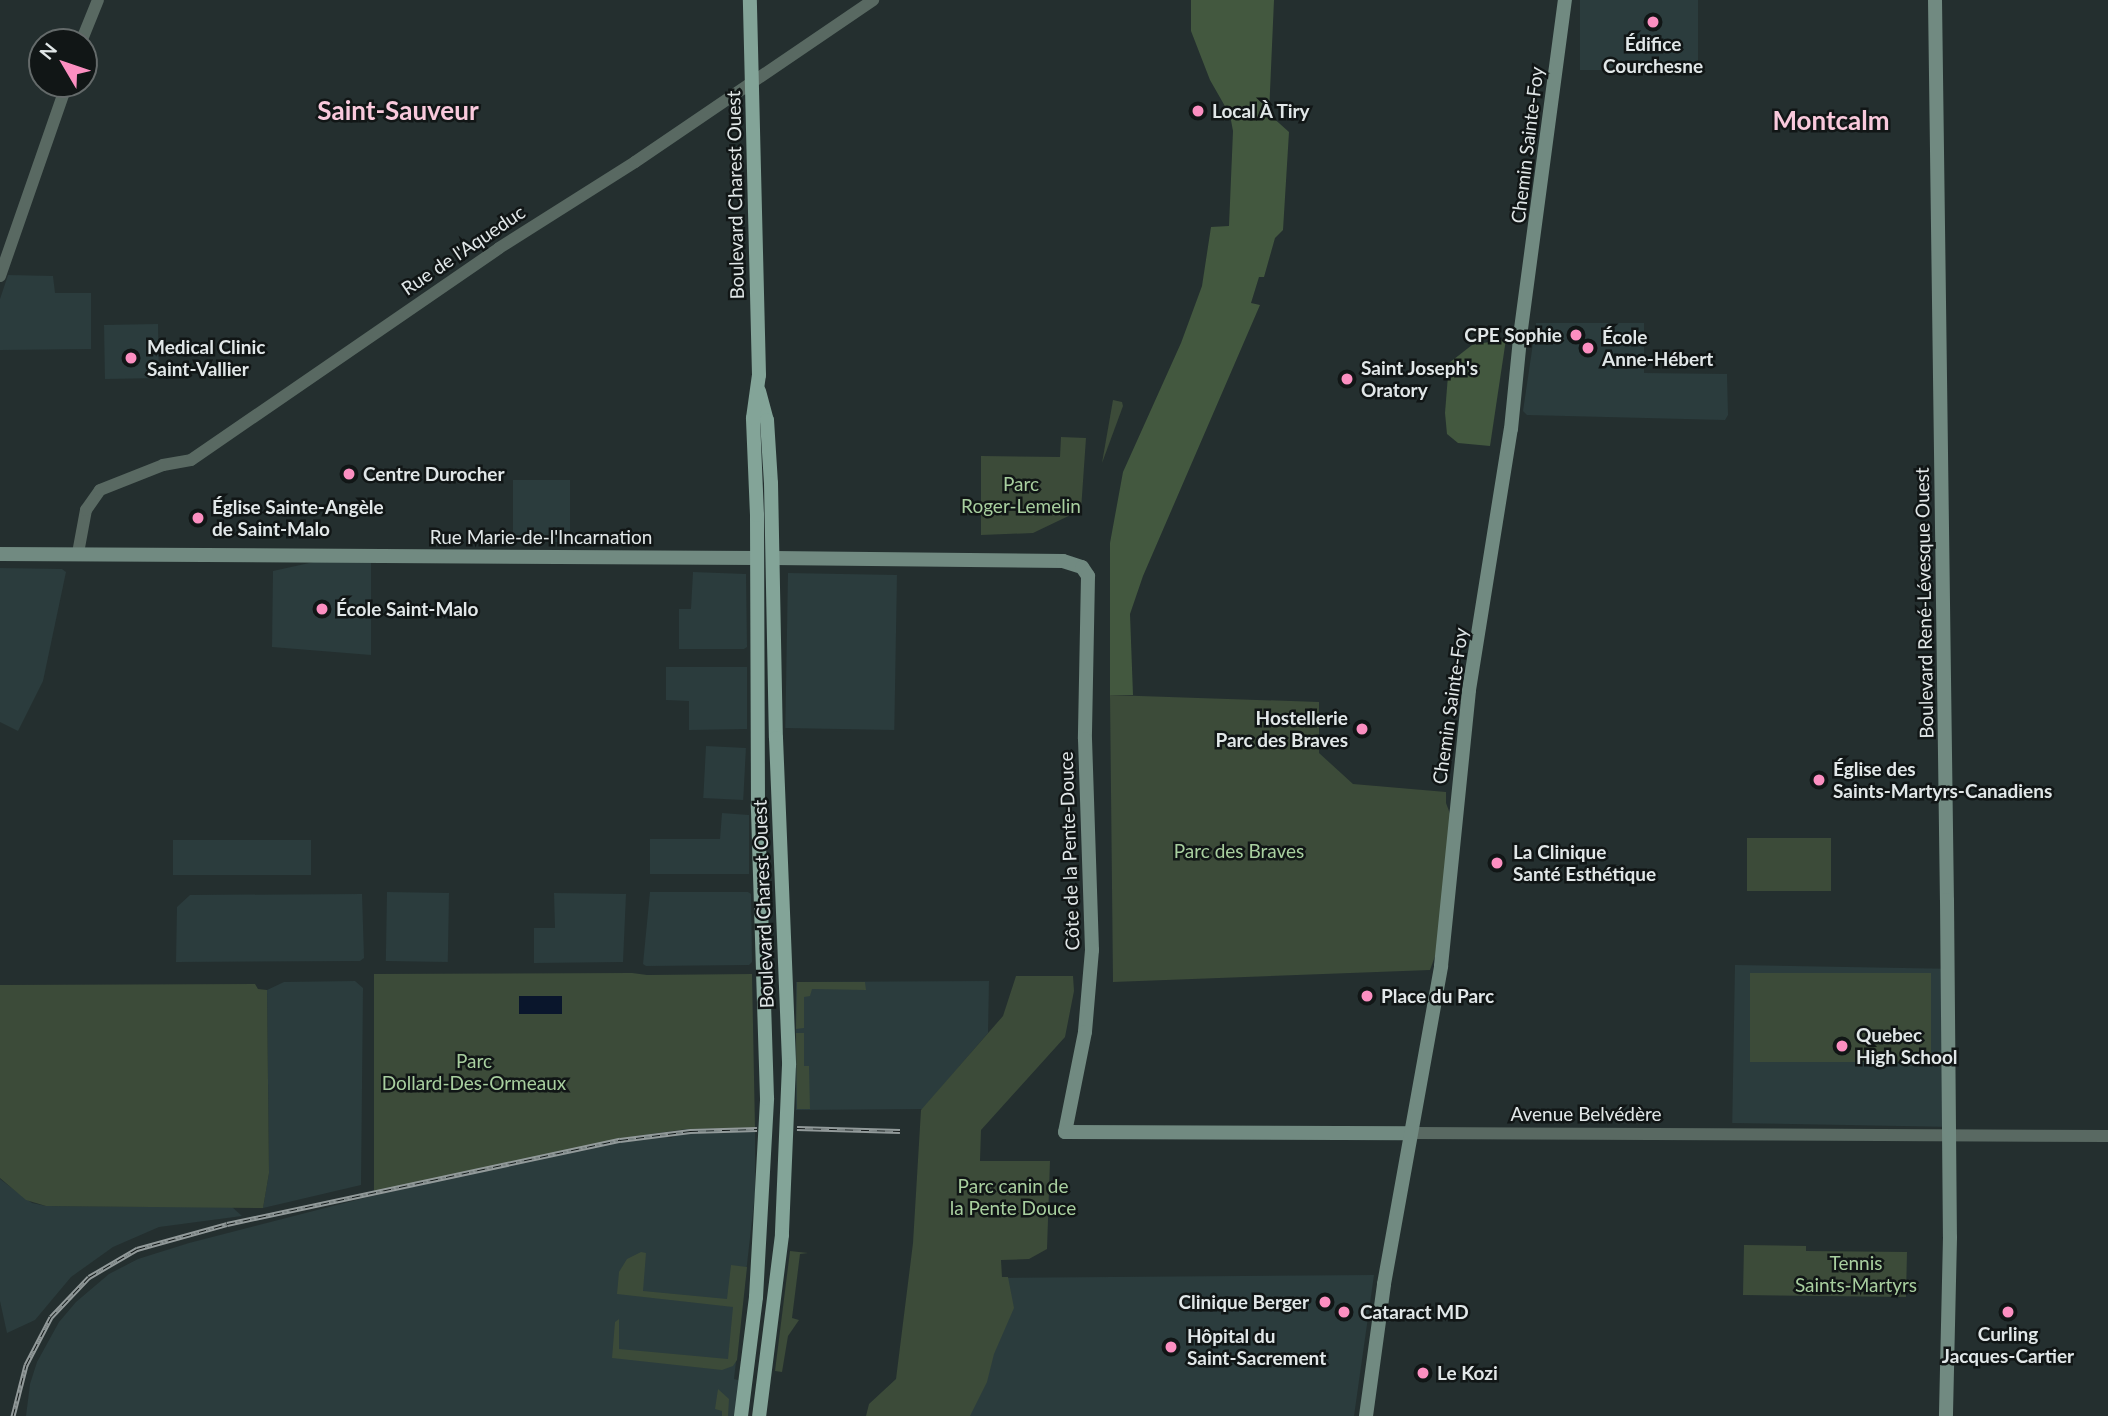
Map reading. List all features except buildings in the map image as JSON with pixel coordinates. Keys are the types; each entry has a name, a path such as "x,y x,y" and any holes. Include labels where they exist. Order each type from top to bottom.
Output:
{"main road":[{"name":"Boulevard Charest Ouest","path":"741,1416 756,1297 767,1098 758,804 757,558 753,418 758,390 750,0"},
{"name":"Chemin Sainte-Foy","path":"1366,1416 1384,1284 1441,967 1469,690 1511,429 1521,329 1565,0"},
{"name":"Boulevard René-Lévesque Ouest","path":"1934,0 1948,1136 1946,1416"},
{"name":"Boulevard Charest Ouest","path":"758,390 767,420 789,1065 783,1223 760,1416"},
{"name":"Rue Marie-de-l'Incarnation","path":"0,554 332,558 532,555 757,558"},
{"name":"Rue Marie-de-l'Incarnation","path":"773,558 1063,561 1082,567"},
{"name":"Côte de la Pente-Douce","path":"1065,1132 1085,1032 1092,950 1085,740 1088,576 1082,567"},
{"name":"Avenue Belvédère","path":"1065,1132 1410,1133"}],"street":[{"path":"87,28 98,0"},
{"name":"Rue de l'Aqueduc","path":"78,553 91,499 100,490 163,465 191,460 371,335 873,0"},
{"path":"0,276 62,98"},
{"name":"Rue Marie-de-l'Incarnation","path":"757,558 773,558"},
{"name":"Avenue Belvédère","path":"1410,1133 2108,1136"}],"shaded area":[{"path":"1580,0 1698,0 1698,70 1580,70"},
{"path":"8,275 53,276 55,293 91,293 91,349 0,350 0,299"},
{"name":"École Anne-Hébert","path":"1536,323 1644,323 1644,373 1727,374 1728,415 1725,420 1527,415 1523,411"},
{"name":"Medical Clinic Saint-Vallier","path":"158,324 159,378 105,379 104,325"},
{"path":"513,480 570,480 570,542 513,542"},
{"name":"École Saint-Malo","path":"332,558 371,558 371,655 272,647 273,571"},
{"path":"0,568 62,569 66,572 43,681 18,731 0,722"},
{"path":"693,572 746,574 747,647 679,649 679,609 691,609"},
{"path":"788,573 897,575 894,730 785,728"},
{"path":"666,667 747,667 747,729 689,730 689,701 666,700"},
{"path":"706,746 746,748 743,800 703,798"},
{"path":"722,813 749,815 749,874 650,874 650,839 720,839"},
{"path":"173,840 311,840 311,875 173,875"},
{"path":"387,892 449,893 448,962 386,961"},
{"path":"650,892 751,894 752,962 749,965 643,964"},
{"path":"554,893 626,894 623,962 534,963 534,928 555,928"},
{"path":"362,894 364,958 360,961 176,962 177,907 190,895"},
{"name":"Quebec High School","path":"1735,965 1945,969 1942,1127 1732,1123"},
{"path":"355,981 363,988 361,1185 263,1208 269,1173 267,990 284,982"},
{"path":"989,981 988,1033 923,1109 796,1110 796,982"},
{"path":"755,1128 755,1194 734,1379 746,1382 741,1416 26,1416 30,1384 37,1362 59,1322 76,1302 109,1274 138,1259 189,1243 364,1198 612,1141 623,1135 655,1134 671,1138 687,1129"},
{"path":"0,1179 32,1203 46,1206 232,1207 242,1216 159,1227 113,1247 71,1277 35,1320 7,1333 0,1301"},
{"name":"Hôpital du Saint-Sacrement","path":"1374,1275 1354,1416 961,1416 994,1278"}],"green space":[{"path":"1191,0 1274,0 1269,114 1289,132 1283,230 1275,238 1264,277 1259,277 1251,303 1260,305 1143,576 1130,614 1133,695 1110,695 1110,543 1123,472 1181,343 1202,286 1211,227 1229,226 1233,131 1230,115 1210,80 1191,31"},
{"path":"1506,339 1490,446 1458,443 1447,434 1445,413 1449,363 1472,345"},
{"path":"1113,400 1122,402 1123,406 1102,463"},
{"name":"Parc Roger-Lemelin","path":"1061,437 1086,438 1081,510 1033,533 981,535 981,456 1060,457"},
{"name":"Parc des Braves","path":"1110,695 1319,702 1319,753 1353,784 1446,792 1446,803 1455,827 1446,926 1430,970 1113,982"},
{"path":"1747,838 1831,838 1831,891 1747,891"},
{"path":"1750,973 1931,973 1931,1062 1750,1062"},
{"name":"Parc Dollard-Des-Ormeaux","path":"374,974 752,974 755,1128 687,1129 636,1136 374,1192"},
{"name":"Parc canin de la Pente Douce","path":"1016,976 1073,976 1074,991 1065,1037 981,1130 980,1161 1050,1161 1047,1249 1029,1259 1001,1260 1002,1277 1008,1277 1014,1308 994,1354 987,1382 970,1416 866,1416 869,1404 896,1379 913,1243 921,1110 1003,1016"},
{"path":"797,982 865,982 866,990 812,989 810,996 804,997 804,1028 796,1029"},
{"path":"255,984 258,989 267,990 269,1173 263,1208 46,1206 26,1200 0,1178 0,985"},
{"path":"796,1033 804,1033 804,1066 809,1066 810,1109 797,1109"},
{"name":"Tennis Saints-Martyrs","path":"1744,1245 1806,1246 1806,1251 1907,1252 1906,1297 1743,1295"},
{"path":"790,1251 808,1253 800,1254 792,1318 799,1320 788,1336 782,1372 775,1371"},
{"path":"641,1252 646,1253 643,1291 727,1299 731,1265 747,1267 737,1360 733,1366 722,1370 612,1358 615,1322 619,1319 619,1349 728,1359 733,1307 617,1294 619,1272 627,1259"},
{"path":"718,1389 729,1399 728,1416 722,1416 722,1411 715,1409"}],"water":[{"path":"519,996 562,996 562,1014 519,1014"}],"railway":[{"path":"797,1128 900,1131"},
{"path":"13,1416 26,1365 51,1317 89,1277 137,1249 227,1224 620,1140 690,1131 757,1129"}],"place":[{"name":"Édifice Courchesne","path":"1653,22"},
{"name":"Local À Tiry","path":"1198,111"},
{"name":"CPE Sophie","path":"1576,335"},
{"name":"École Anne-Hébert","path":"1588,348"},
{"name":"Medical Clinic Saint-Vallier","path":"131,358"},
{"name":"Saint Joseph's Oratory","path":"1347,379"},
{"name":"Centre Durocher","path":"349,474"},
{"name":"Église Sainte-Angèle de Saint-Malo","path":"198,518"},
{"name":"École Saint-Malo","path":"322,609"},
{"name":"Hostellerie Parc des Braves","path":"1362,729"},
{"name":"Église des Saints-Martyrs-Canadiens","path":"1819,780"},
{"name":"La Clinique Santé Esthétique","path":"1497,863"},
{"name":"Place du Parc","path":"1367,996"},
{"name":"Quebec High School","path":"1842,1046"},
{"name":"Clinique Berger","path":"1325,1302"},
{"name":"Cataract MD","path":"1344,1312"},
{"name":"Curling Jacques-Cartier","path":"2008,1312"},
{"name":"Hôpital du Saint-Sacrement","path":"1171,1347"},
{"name":"Le Kozi","path":"1423,1373"}],"district":[{"name":"Saint-Sauveur","path":"398,111"},
{"name":"Montcalm","path":"1831,121"}]}
